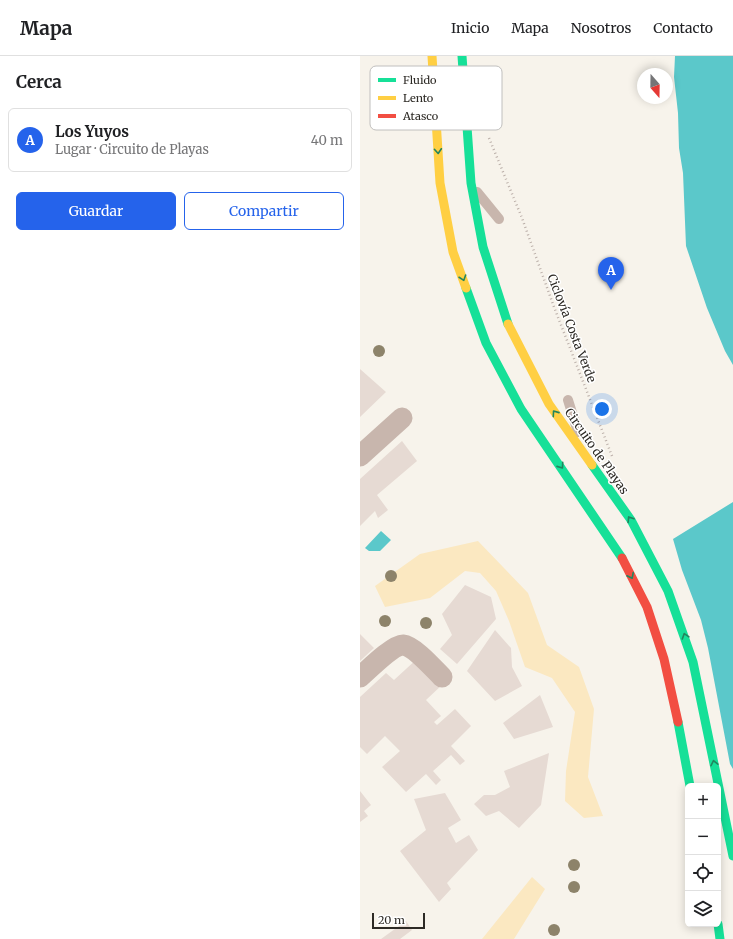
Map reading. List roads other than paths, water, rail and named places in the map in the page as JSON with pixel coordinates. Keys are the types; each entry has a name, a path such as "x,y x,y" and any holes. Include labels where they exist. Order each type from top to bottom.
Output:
{"highway":[{"path":"432,56 433,66"},
{"name":"Circuito de Playas","path":"462,56 463,66"},
{"path":"437,130 440,183 453,252 486,343 521,409 619,552 647,607 664,659 675,704 689,783"},
{"name":"Circuito de Playas","path":"467,130 470,183 483,247 506,320 549,404 631,520 668,591 678,616 693,662 733,856"},
{"path":"718,927 720,939"}],"street":[{"path":"360,456 402,418"},
{"path":"360,677 393,649 402,645 410,647 442,677"}],"lane":[{"path":"470,183 499,219"},
{"path":"568,400 584,454"}],"water":[{"path":"675,56 733,56 733,365 725,351 707,308 686,246 683,173 679,148 678,113 674,77"},
{"path":"733,502 733,769 730,764 708,648 701,620 682,570 673,539"},
{"path":"381,531 391,540 380,551 369,551 365,548"}],"place":[{"name":"Los Yuyos","path":"611,290"}]}
